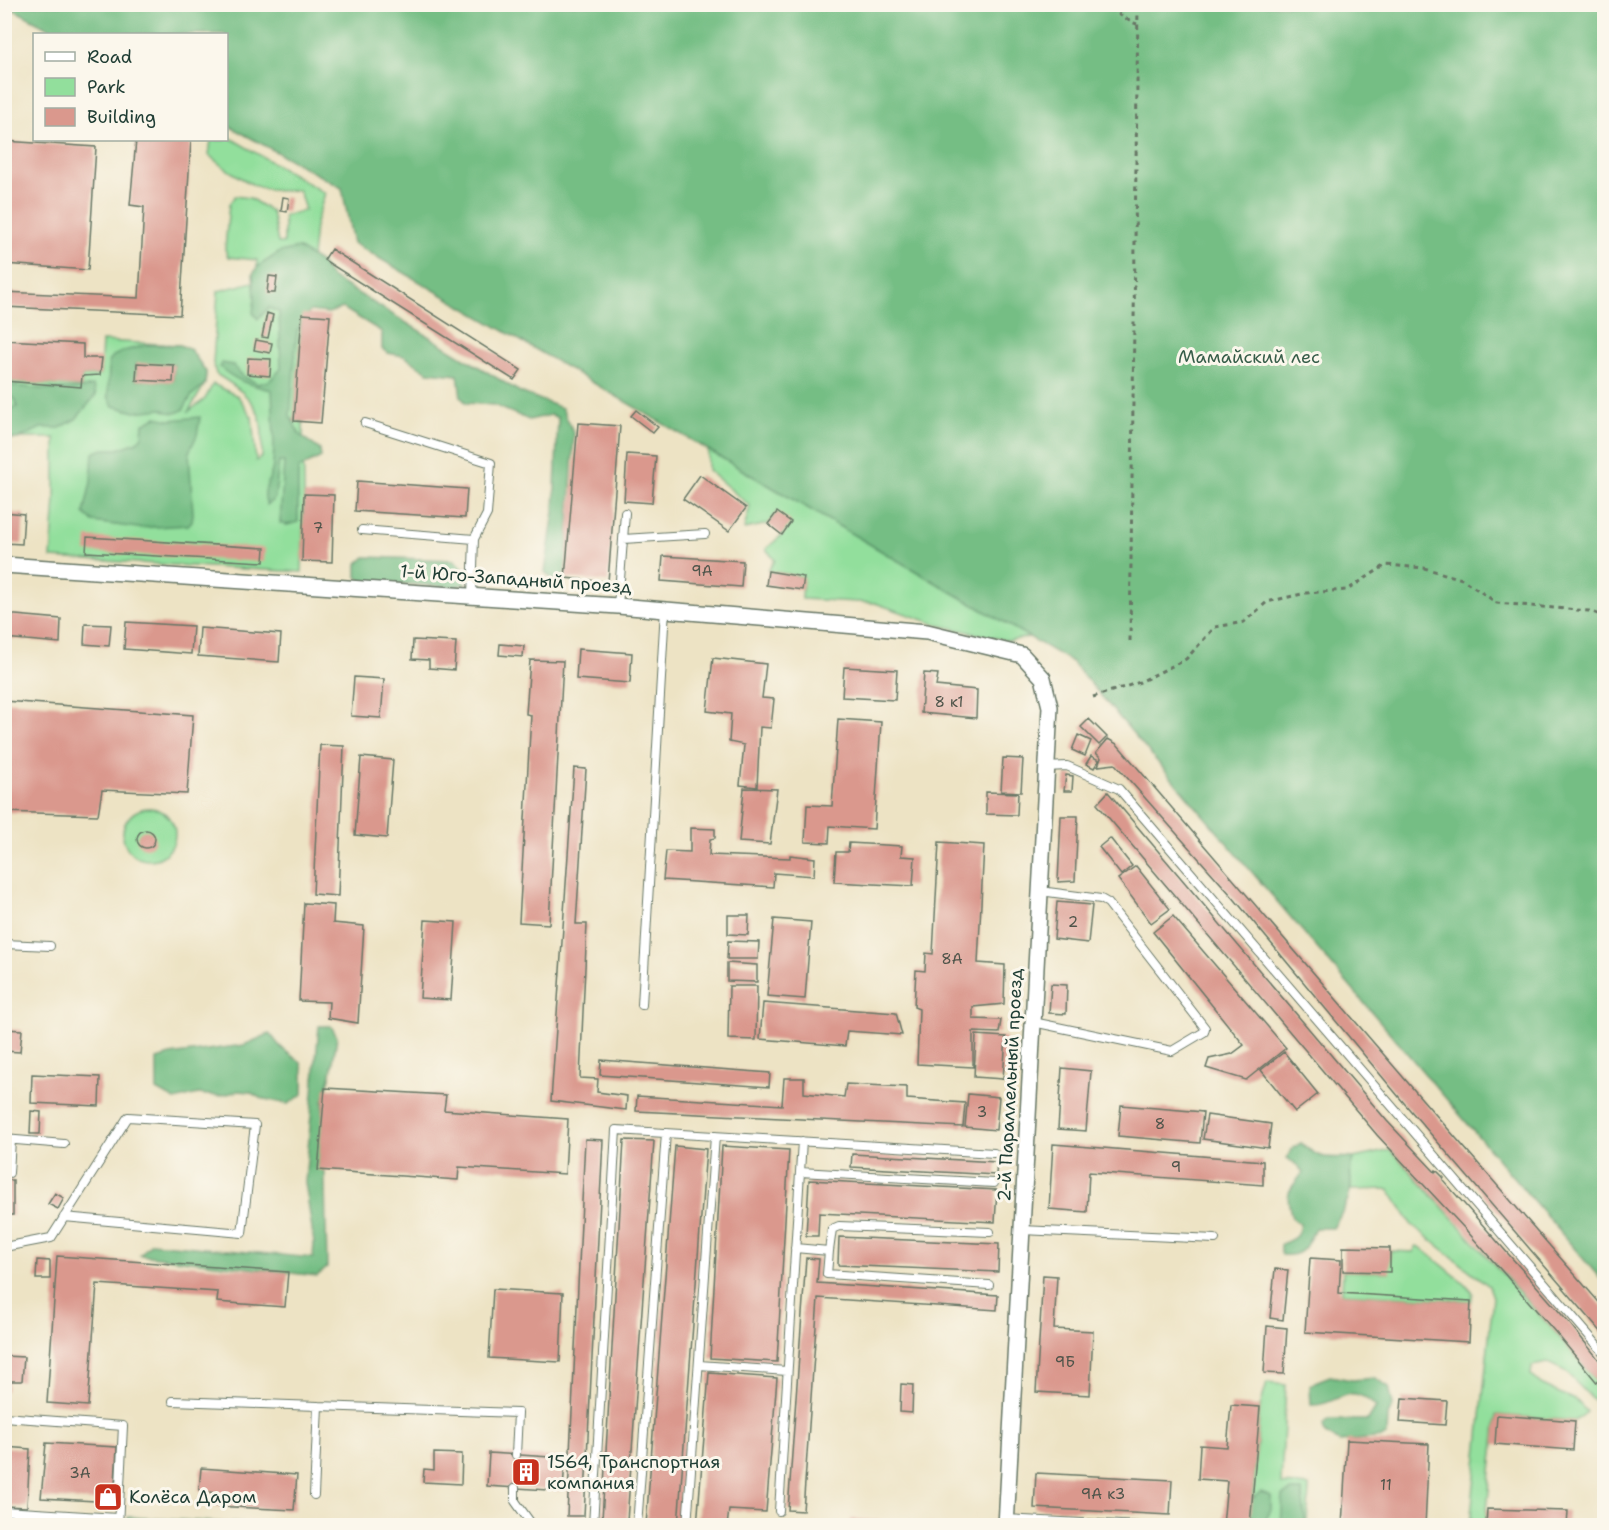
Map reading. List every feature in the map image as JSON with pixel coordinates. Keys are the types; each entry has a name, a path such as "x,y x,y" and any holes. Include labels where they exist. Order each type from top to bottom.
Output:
{"street":[{"name":"1-й Юго-Западный проезд","path":"4,566 665,609 927,632 1022,655"},
{"name":"2-й Параллельный проезд","path":"1006,1522 1050,707 1043,678 1022,655"}],"lane":[{"path":"365,423 491,463 487,514 474,539 472,596"},
{"path":"618,606 625,513"},
{"path":"362,530 474,539"},
{"path":"623,539 705,534"},
{"path":"642,1005 665,609"},
{"path":"1046,767 1067,766 1119,789 1605,1353"},
{"path":"1033,1022 1172,1051 1204,1032 1204,1028 1108,903 1101,899 1040,891"},
{"path":"4,944 50,946"},
{"path":"4,1247 51,1238 64,1217 128,1117 255,1125 242,1233 64,1217"},
{"path":"592,1526 616,1130 994,1153"},
{"path":"637,1526 666,1133"},
{"path":"687,1526 715,1136"},
{"path":"4,1173 9,1173 8,1139 64,1144"},
{"path":"778,1511 802,1142"},
{"path":"800,1172 994,1183"},
{"path":"989,1285 827,1274 832,1229 839,1226 990,1232"},
{"path":"1022,1230 1215,1239"},
{"path":"795,1248 829,1251"},
{"path":"699,1365 787,1371"},
{"path":"173,1401 518,1413 516,1455"},
{"path":"314,1495 318,1406"},
{"path":"4,1417 123,1425 117,1522 4,1511"},
{"path":"515,1488 515,1501 530,1522 530,1526"},
{"path":"1006,1522 1140,1526"}],"path":[{"path":"549,4 559,4"},
{"path":"1103,4 1137,24"},
{"path":"1130,641 1138,4"},
{"path":"1093,697 1140,682 1186,659 1215,627 1244,622 1267,602 1306,593 1347,590 1386,565 1424,568 1462,579 1497,603 1589,611 1605,616"}],"green space":[{"name":"Мамайский лес","path":"5,5 1604,5 1604,1283 1072,662 353,243 342,188 228,126 228,33 58,33"},
{"path":"228,137 325,193 315,226 302,314 294,421 303,422 302,572 51,558 55,499 55,438 5,438 4,381 81,387 82,376 100,375 102,341 180,345 191,350 206,372 205,384 188,412 205,399 213,384 238,396 252,417 256,461 262,457 262,427 257,411 242,392 216,374 213,363 218,291 257,281 257,260 228,257 225,249 229,204 235,196 250,198 272,212 278,243 284,243 284,216 305,210 299,190 278,191 260,187 236,175 209,155 211,141 228,141"},
{"path":"298,248 321,263 331,277 520,392 562,408 574,434 566,571 558,584 545,572 554,512 558,418 551,415 529,420 494,405 466,403 461,397 458,375 428,372 404,356 388,353 382,349 382,332 343,308 328,313 310,311 297,331 290,416 300,435 320,450 321,457 298,469 298,522 287,525 280,523 284,462 279,462 275,498 267,505 265,499 273,465 272,390 245,382 220,367 222,363 233,365 243,376 258,384 269,381 281,369 279,312 269,308 258,319 253,313 255,298 253,274 257,267 280,252"},
{"path":"146,345 180,345 191,350 206,372 205,384 192,395 183,410 176,413 162,409 135,412 113,406 108,396 109,362 113,356","holes":["136,364 174,365 173,381 136,380"]},
{"path":"5,386 40,389 93,386 96,395 76,419 60,428 41,428 18,439 5,439 5,410 17,407 16,400 5,392"},
{"path":"156,417 170,420 200,417 197,435 189,452 192,521 188,525 138,528 93,522 84,513 91,482 93,453 103,449 118,449 137,442 142,436 143,424"},
{"path":"708,450 1029,637 1009,641 938,625 875,603 802,599 803,577 768,571 775,560 766,549 782,535 777,512 768,524 744,529 750,506 708,470"},
{"path":"365,557 454,560 467,572 465,584 454,587 362,581 357,577 357,564"},
{"path":"144,808 154,808 168,815 175,834 168,853 154,860 144,860 134,856 127,849 123,839 123,829 127,819 134,812"},
{"path":"319,1026 331,1026 337,1037 331,1074 323,1102 327,1268 317,1276 140,1255 151,1243 313,1258 314,1243 305,1182"},
{"path":"269,1034 284,1050 301,1062 303,1094 288,1104 260,1098 250,1092 239,1091 219,1096 198,1094 175,1100 157,1090 157,1059 170,1055 244,1045"},
{"path":"1301,1143 1322,1156 1354,1158 1351,1166 1350,1192 1333,1228 1315,1228 1300,1252 1281,1255 1281,1244 1295,1237 1300,1224 1292,1218 1288,1198 1291,1189 1303,1173 1287,1158 1291,1150"},
{"path":"1391,1150 1557,1334 1604,1391 1604,1411 1565,1371 1548,1363 1532,1366 1531,1375 1542,1385 1577,1401 1587,1412 1575,1421 1497,1415 1486,1525 1470,1525 1493,1297 1489,1286 1411,1224 1389,1189 1351,1190 1350,1165 1354,1158"},
{"path":"1416,1246 1463,1282 1473,1293 1471,1301 1342,1293 1343,1271 1389,1272 1390,1251 1414,1252"},
{"path":"1330,1376 1352,1380 1375,1378 1389,1387 1393,1405 1388,1416 1387,1434 1383,1437 1340,1442 1325,1434 1323,1425 1329,1420 1368,1420 1376,1407 1358,1395 1350,1394 1329,1402 1311,1405 1310,1386"},
{"path":"1267,1383 1286,1385 1281,1484 1309,1486 1307,1525 1250,1526 1260,1407"},
{"path":"1291,1491 1302,1491 1304,1525 1281,1525 1283,1496"},
{"path":"1261,1492 1271,1496 1271,1509 1263,1525 1240,1526 1247,1502"},
{"path":"128,1517 262,1525 126,1525"},
{"path":"5,1519 102,1525 5,1525"}],"building":[{"path":"4,141 96,147 88,270 4,264"},
{"path":"136,141 191,141 180,315 4,307 4,292 139,298 144,207 130,205"},
{"path":"283,197 289,198 287,212 281,211"},
{"path":"331,249 521,370 514,380 324,260"},
{"path":"269,276 277,277 275,293 267,293"},
{"path":"267,313 273,315 268,338 262,337"},
{"path":"302,314 330,316 321,423 294,421"},
{"path":"4,340 83,344 83,358 102,358 100,375 82,376 81,387 4,381"},
{"path":"256,340 272,343 270,353 254,350"},
{"path":"248,358 271,359 270,376 247,374"},
{"path":"137,363 174,365 173,382 136,380"},
{"path":"636,410 658,427 653,433 631,416"},
{"path":"578,423 620,426 608,582 565,578"},
{"path":"627,454 656,456 652,503 624,501"},
{"path":"700,475 746,508 729,531 683,499"},
{"path":"357,481 467,489 465,518 355,511"},
{"path":"304,494 334,495 332,562 302,561"},
{"path":"4,512 24,514 22,544 4,543"},
{"path":"777,512 791,522 782,535 768,524"},
{"path":"87,537 265,548 264,562 86,552"},
{"path":"663,556 743,561 741,587 661,581"},
{"path":"768,571 804,577 802,590 766,585"},
{"path":"4,614 61,619 60,643 4,638"},
{"path":"126,622 193,626 191,654 124,649"},
{"path":"85,624 111,625 109,646 84,644"},
{"path":"200,628 281,634 279,662 198,656"},
{"path":"413,640 456,642 454,670 429,668 429,660 412,659"},
{"path":"500,644 524,646 523,657 499,655"},
{"path":"578,649 632,653 630,683 576,679"},
{"path":"713,658 766,664 762,698 774,699 771,728 760,727 757,787 740,785 744,745 729,742 731,714 707,711"},
{"path":"530,660 563,661 549,924 519,922 531,715 526,714"},
{"path":"844,667 897,670 895,700 842,697"},
{"path":"924,673 938,674 936,686 977,690 976,718 921,713"},
{"path":"354,677 384,679 381,718 351,716"},
{"path":"4,701 193,715 187,794 102,790 98,815 4,812"},
{"path":"838,719 881,722 874,829 830,826 829,843 805,842 807,805 832,806"},
{"path":"1089,719 1107,737 1099,745 1081,727"},
{"path":"1078,735 1091,741 1085,756 1072,750"},
{"path":"1108,739 1117,744 1604,1308 1604,1335 1404,1103 1231,895 1115,764 1098,766 1101,758 1096,753"},
{"path":"320,745 344,746 338,896 313,894"},
{"path":"1091,756 1099,760 1094,768 1086,764"},
{"path":"361,757 393,760 387,838 355,835"},
{"path":"1003,758 1023,759 1021,792 1001,791"},
{"path":"574,768 586,769 576,924 587,924 580,1078 598,1079 597,1092 627,1096 626,1110 551,1101"},
{"path":"1066,775 1073,776 1072,791 1064,791"},
{"path":"744,788 777,789 770,844 739,842"},
{"path":"986,792 1018,793 1017,815 986,814"},
{"path":"1108,792 1387,1121 1435,1172 1436,1170 1444,1178 1443,1180 1570,1324 1604,1366 1604,1391 1466,1230 1377,1135 1097,804"},
{"path":"1061,816 1078,816 1075,881 1058,882"},
{"path":"690,828 715,829 715,838 710,839 709,855 790,858 790,855 815,858 814,876 774,873 773,887 663,880 666,851 690,852"},
{"path":"142,830 150,830 155,835 153,846 142,848 137,843 137,835"},
{"path":"1110,838 1132,866 1121,875 1099,847"},
{"path":"939,842 984,845 978,963 1005,965 1004,1004 973,1007 973,1019 1001,1020 999,1033 973,1032 973,1067 917,1064 919,1009 914,1007 916,970 925,971 926,953 933,954"},
{"path":"849,843 902,846 901,856 915,857 913,886 834,882 836,852 848,852"},
{"path":"1136,866 1170,909 1151,923 1118,879"},
{"path":"1057,902 1092,905 1088,943 1054,939"},
{"path":"304,903 334,905 333,923 364,926 358,1023 328,1018 329,1002 299,1001"},
{"path":"728,915 749,915 748,935 728,934"},
{"path":"1173,916 1286,1048 1246,1080 1206,1068 1209,1059 1232,1054 1244,1045 1153,932"},
{"path":"774,919 811,922 805,999 767,996"},
{"path":"425,920 456,922 451,1000 420,998"},
{"path":"728,941 759,942 758,959 727,959"},
{"path":"727,963 757,965 757,982 727,981"},
{"path":"1051,984 1067,985 1066,1014 1049,1013"},
{"path":"729,986 757,986 756,1040 728,1039"},
{"path":"763,1003 896,1013 902,1035 847,1031 845,1046 760,1039"},
{"path":"4,1029 22,1030 20,1052 4,1051"},
{"path":"976,1035 1006,1037 1003,1079 974,1077"},
{"path":"1284,1052 1318,1094 1295,1112 1261,1070"},
{"path":"601,1060 770,1073 769,1087 600,1075"},
{"path":"1062,1068 1091,1071 1086,1131 1058,1129"},
{"path":"32,1074 100,1077 99,1106 31,1103"},
{"path":"784,1078 804,1078 804,1093 844,1097 846,1084 907,1087 907,1099 965,1103 963,1127 636,1111 637,1096 782,1105"},
{"path":"325,1088 446,1095 444,1110 568,1119 565,1174 459,1167 458,1180 318,1170"},
{"path":"968,1094 999,1097 996,1130 965,1127"},
{"path":"1121,1105 1203,1112 1200,1143 1118,1136"},
{"path":"31,1111 41,1112 40,1134 30,1134"},
{"path":"1207,1115 1271,1124 1268,1148 1203,1139"},
{"path":"585,1139 603,1140 584,1516 567,1516"},
{"path":"624,1140 654,1141 627,1521 602,1520"},
{"path":"1053,1144 1263,1161 1263,1185 1089,1172 1087,1212 1049,1209"},
{"path":"675,1146 706,1149 678,1526 657,1526 646,1525"},
{"path":"722,1146 789,1150 777,1362 710,1358"},
{"path":"852,1154 997,1162 996,1175 851,1167"},
{"path":"4,1180 13,1180 13,1215 4,1215"},
{"path":"809,1180 997,1190 995,1222 819,1213 818,1236 806,1236"},
{"path":"55,1193 64,1198 58,1209 48,1204"},
{"path":"839,1237 999,1244 998,1272 838,1265"},
{"path":"1343,1247 1390,1248 1390,1272 1343,1271"},
{"path":"57,1256 288,1272 285,1307 217,1302 218,1292 97,1284 88,1406 47,1403"},
{"path":"806,1258 819,1259 817,1283 998,1295 997,1310 818,1298 803,1511 788,1510"},
{"path":"1310,1258 1341,1260 1339,1293 1471,1301 1469,1342 1305,1332"},
{"path":"37,1260 50,1261 50,1279 36,1279"},
{"path":"1275,1269 1288,1270 1283,1320 1270,1318"},
{"path":"1043,1275 1057,1276 1054,1329 1093,1331 1090,1395 1036,1392"},
{"path":"493,1289 563,1293 560,1362 489,1358"},
{"path":"1267,1326 1287,1328 1284,1374 1264,1373"},
{"path":"4,1356 24,1357 22,1381 8,1381 7,1391 4,1391"},
{"path":"709,1373 777,1378 766,1512 729,1510 727,1526 697,1526"},
{"path":"901,1384 913,1385 912,1413 900,1412"},
{"path":"1402,1398 1447,1401 1445,1425 1400,1422"},
{"path":"1231,1405 1260,1407 1250,1526 1223,1526 1227,1481 1198,1479 1200,1445 1227,1447"},
{"path":"1497,1415 1575,1421 1573,1450 1495,1444"},
{"path":"1347,1440 1429,1444 1425,1526 1342,1526"},
{"path":"46,1443 117,1447 114,1502 41,1498"},
{"path":"4,1447 30,1449 27,1507 4,1506"},
{"path":"434,1453 462,1454 461,1484 423,1482 424,1469 434,1470"},
{"name":"1564, Транспортная компания","path":"489,1453 565,1458 563,1491 487,1486"},
{"path":"201,1468 297,1475 294,1510 214,1506 215,1493 199,1490"},
{"path":"1036,1473 1172,1480 1170,1515 1034,1508"},
{"path":"1487,1509 1568,1511 1567,1526 1486,1526"},
{"path":"851,1519 933,1524 933,1526 851,1526"}],"place":[{"name":"1564, Транспортная компания","path":"526,1472"},
{"name":"Колёса Даром","path":"108,1497"}]}
